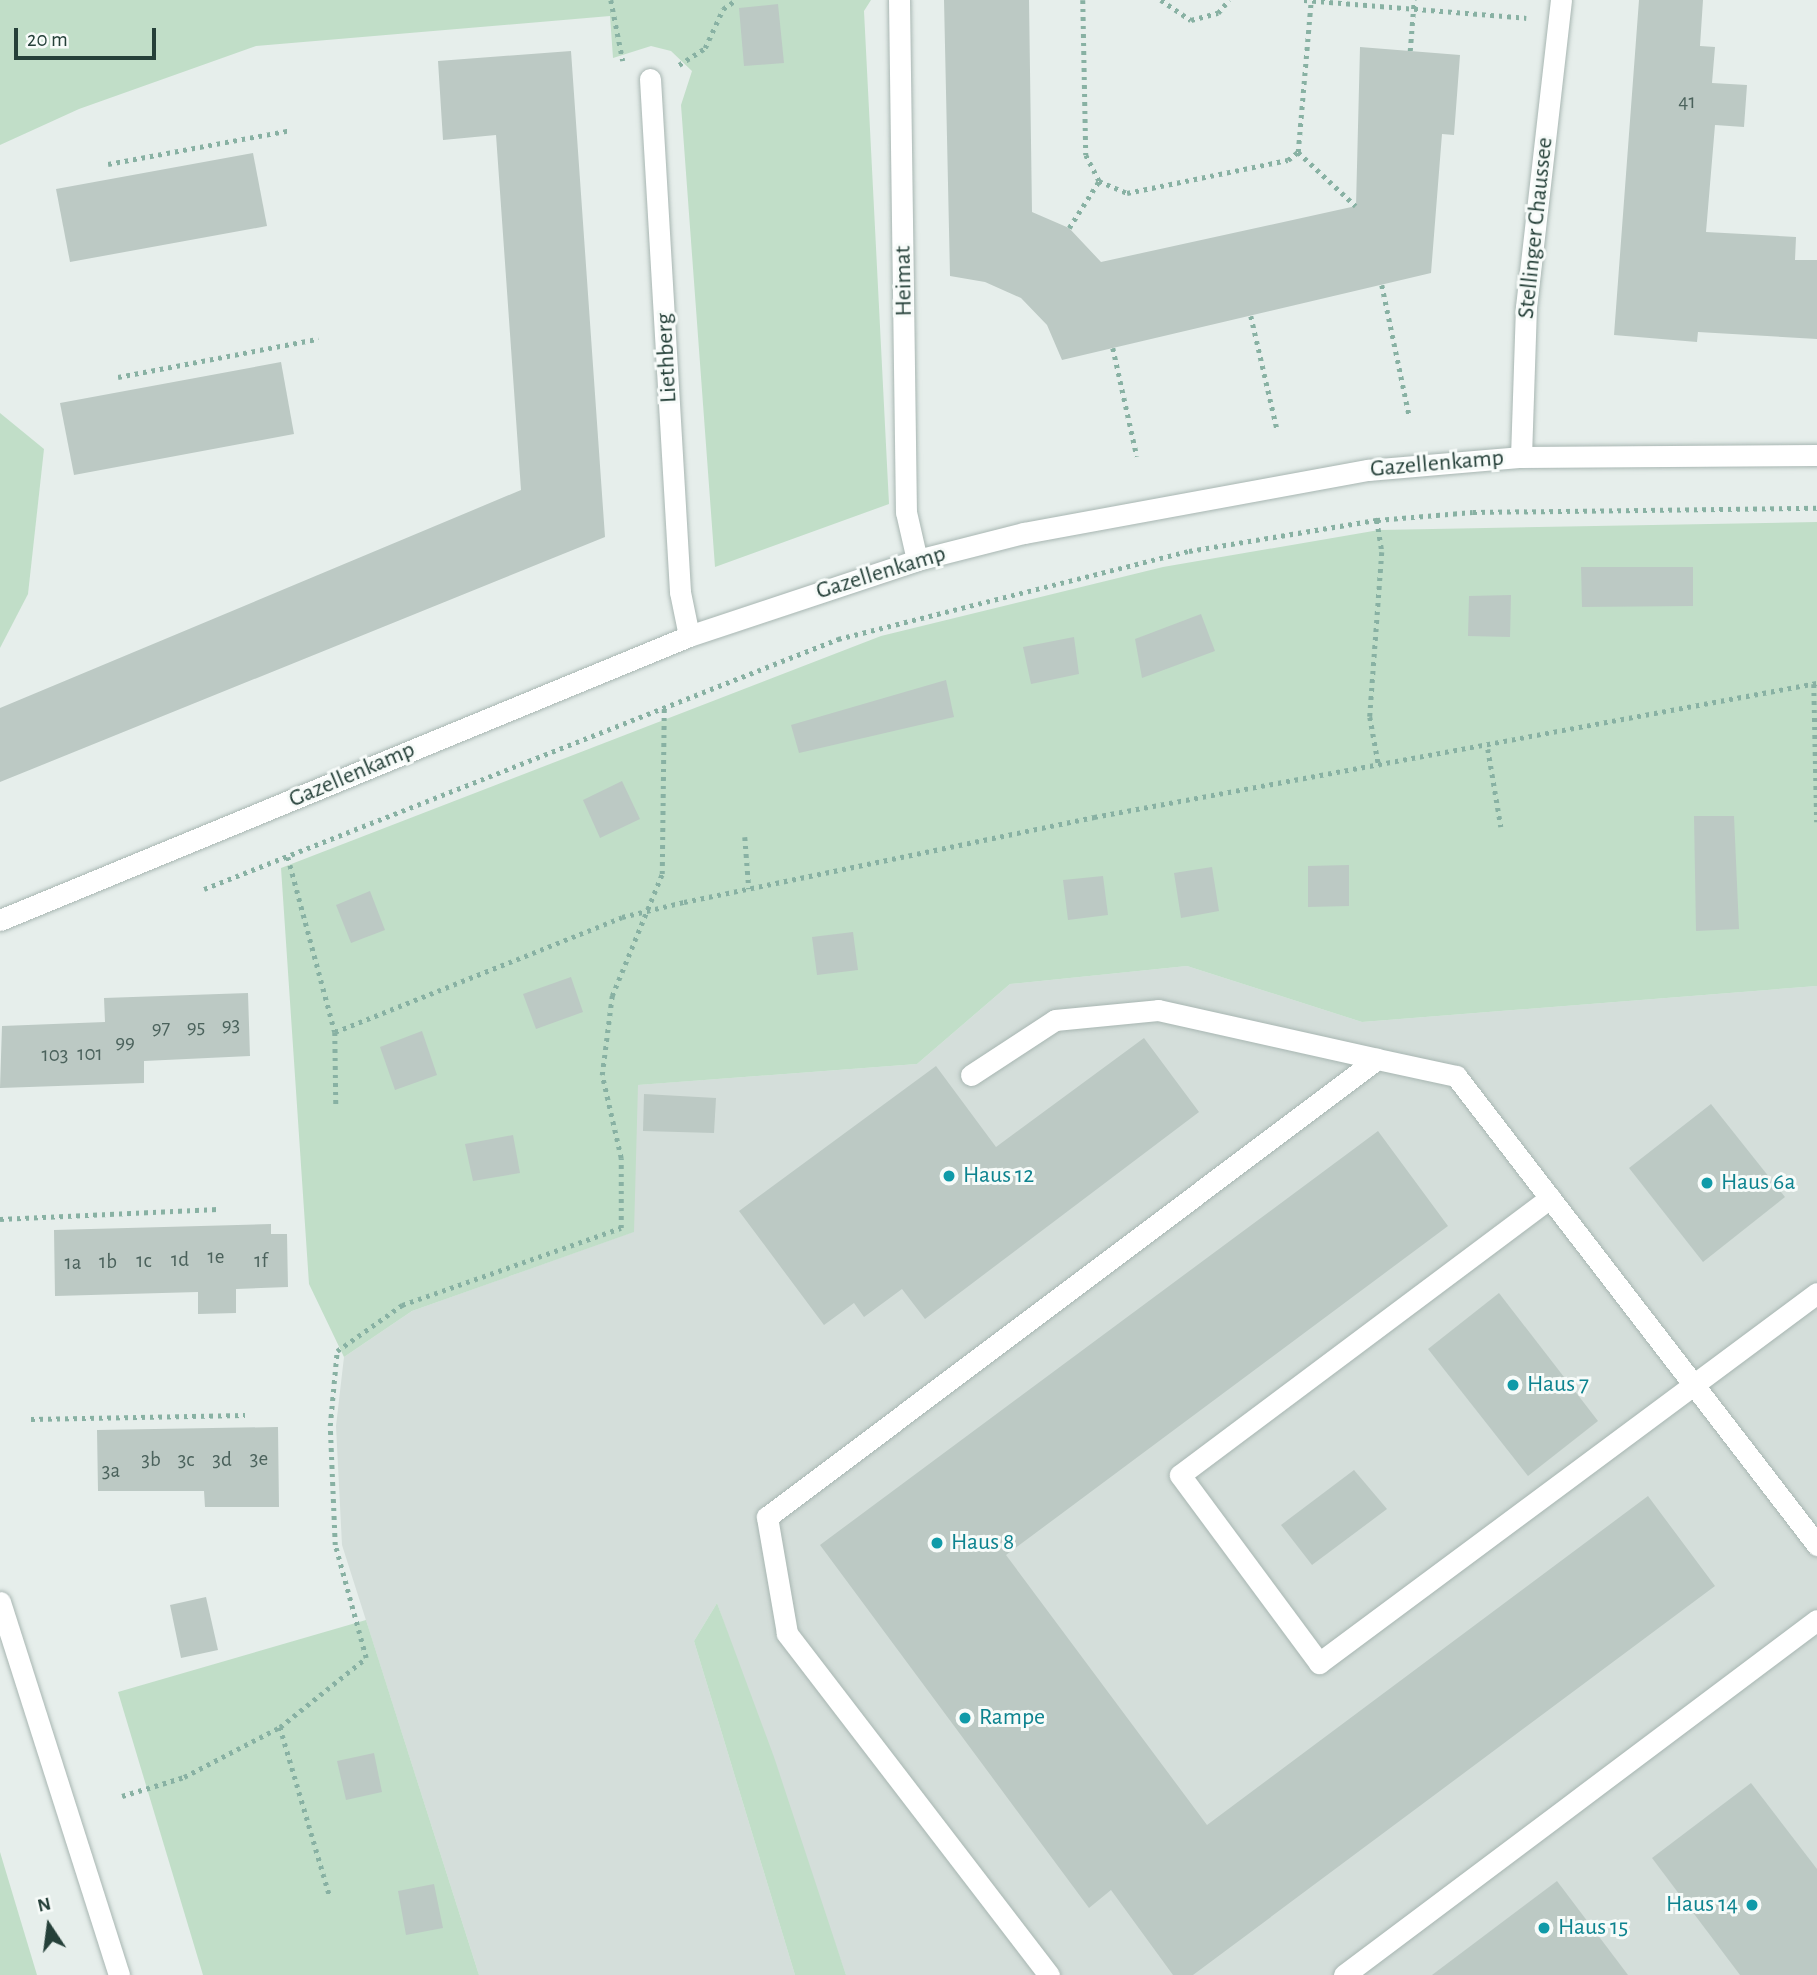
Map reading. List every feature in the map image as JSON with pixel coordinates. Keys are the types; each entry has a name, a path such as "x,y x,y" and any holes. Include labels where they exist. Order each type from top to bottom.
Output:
{"street":[{"name":"Heimat","path":"899,0 906,513 917,560"},
{"name":"Stellinger Chaussee","path":"1521,457 1526,307 1560,10"},
{"name":"Liethberg","path":"650,79 680,592 689,636"},
{"name":"Gazellenkamp","path":"0,920 689,636 917,560 1289,482 1521,457 1817,455"},
{"path":"971,1074 1055,1020 1158,1010 1456,1076 1817,1545"},
{"path":"1049,1975 787,1633 767,1517 1377,1059"},
{"path":"1550,1198 1180,1475 1319,1663 1817,1293"},
{"path":"0,1602 119,1975"},
{"path":"1344,1975 1817,1620"}],"path":[{"path":"611,0 618,57 650,79 697,57 723,9 736,0"},
{"path":"1083,0 1086,155 1100,181 1127,193 1288,160 1298,152 1310,1"},
{"path":"1161,0 1191,20 1218,13 1230,0"},
{"path":"1304,0 1413,9 1560,10"},
{"path":"1410,51 1414,0"},
{"path":"108,164 291,130"},
{"path":"1298,152 1356,206"},
{"path":"1069,228 1100,181"},
{"path":"1382,285 1409,414"},
{"path":"1251,316 1277,429"},
{"path":"118,377 318,339"},
{"path":"1113,348 1137,456"},
{"path":"204,889 664,704 915,616 1189,551 1377,520 1584,508 1817,508"},
{"path":"1377,520 1382,552 1370,717 1379,768"},
{"path":"335,1032 622,917 648,915 749,889 1094,817 1488,749 1815,684 1817,822"},
{"path":"122,1796 184,1777 279,1727 366,1658 335,1545 330,1426 337,1351 365,1325 402,1305 621,1228 621,1158 602,1075 612,996 648,915 662,874 664,704"},
{"path":"1488,749 1501,827"},
{"path":"745,837 749,889"},
{"path":"288,857 335,1032 336,1107"},
{"path":"0,1219 218,1209"},
{"path":"31,1419 245,1415"},
{"path":"279,1727 329,1894"}],"shaded area":[{"path":"1187,966 1362,1022 1817,986 1817,1975 846,1975 717,1603 694,1641 795,1975 479,1975 342,1545 336,1426 344,1357 412,1311 633,1232 637,1085 917,1064 1010,984"}],"green space":[{"path":"0,0 871,0 864,11 889,504 715,567 681,105 692,71 671,51 651,46 613,58 610,16 256,46 79,109 0,145"},
{"path":"0,413 44,449 28,594 0,648"},
{"path":"1817,522 1817,986 1362,1022 1187,966 1010,984 917,1064 638,1085 634,1232 412,1311 344,1357 309,1284 281,868 881,636 1163,567 1379,530"},
{"path":"717,1603 774,1757 846,1975 795,1975 694,1641"},
{"path":"366,1620 479,1975 203,1975 118,1692"},
{"path":"0,1852 37,1975 0,1975"}],"building":[{"path":"944,0 1029,0 1032,212 1069,228 1101,262 1356,206 1360,47 1460,55 1454,135 1442,134 1431,273 1062,360 1047,325 1021,298 985,282 950,276"},
{"path":"1639,0 1703,0 1700,46 1715,47 1712,83 1747,85 1744,127 1715,125 1706,232 1796,237 1795,260 1817,260 1817,339 1698,332 1697,342 1614,335"},
{"path":"778,4 784,63 744,66 739,8"},
{"path":"571,51 605,537 0,782 0,708 521,490 496,135 443,140 438,61"},
{"path":"253,153 267,226 70,262 56,189"},
{"path":"281,362 294,434 74,475 60,403"},
{"path":"1581,567 1693,567 1693,606 1582,607"},
{"path":"1511,595 1510,637 1468,636 1469,596"},
{"path":"1201,614 1215,651 1142,678 1135,639"},
{"path":"1074,637 1079,674 1031,684 1023,647"},
{"path":"946,680 954,717 799,753 791,725"},
{"path":"622,781 640,819 600,838 583,800"},
{"path":"1694,816 1734,816 1739,929 1696,931"},
{"path":"1349,865 1349,906 1308,907 1308,866"},
{"path":"1212,867 1219,911 1181,918 1174,873"},
{"path":"1103,876 1108,915 1068,920 1063,880"},
{"path":"370,891 385,930 351,943 336,905"},
{"path":"853,932 858,970 817,975 812,937"},
{"path":"571,977 583,1012 536,1029 523,994"},
{"path":"248,993 250,1056 144,1061 144,1083 0,1088 2,1026 105,1022 104,998"},
{"path":"422,1031 437,1075 395,1090 380,1047"},
{"name":"Haus 12","path":"1144,1038 1199,1112 925,1319 902,1289 864,1317 854,1303 824,1325 739,1211 936,1066 996,1147"},
{"path":"644,1094 716,1098 714,1133 643,1131"},
{"name":"Haus 6a","path":"1711,1104 1785,1197 1703,1262 1629,1168"},
{"name":"Haus 8","path":"1378,1131 1448,1226 1006,1555 1207,1825 1648,1496 1715,1586 1193,1975 1173,1975 1111,1890 1089,1908 820,1545"},
{"path":"513,1135 520,1173 473,1181 465,1144"},
{"path":"271,1224 271,1234 287,1234 288,1287 236,1289 236,1313 198,1314 198,1292 55,1296 54,1230"},
{"name":"Haus 7","path":"1499,1293 1598,1421 1528,1476 1428,1349"},
{"path":"278,1427 279,1507 205,1507 204,1491 98,1491 97,1430"},
{"path":"1354,1470 1387,1509 1312,1565 1281,1525"},
{"path":"206,1597 218,1650 181,1658 170,1605"},
{"path":"374,1753 382,1792 346,1800 337,1761"},
{"name":"Haus 14","path":"1751,1783 1817,1869 1817,1975 1740,1975 1652,1858"},
{"name":"Haus 15","path":"1557,1881 1628,1975 1432,1975"},
{"path":"434,1884 443,1928 406,1935 398,1891"}],"place":[{"name":"Haus 12","path":"949,1176"},
{"name":"Haus 6a","path":"1707,1183"},
{"name":"Haus 7","path":"1513,1385"},
{"name":"Haus 8","path":"937,1543"},
{"name":"Rampe","path":"965,1718"},
{"name":"Haus 14","path":"1752,1905"},
{"name":"Haus 15","path":"1544,1928"}]}
